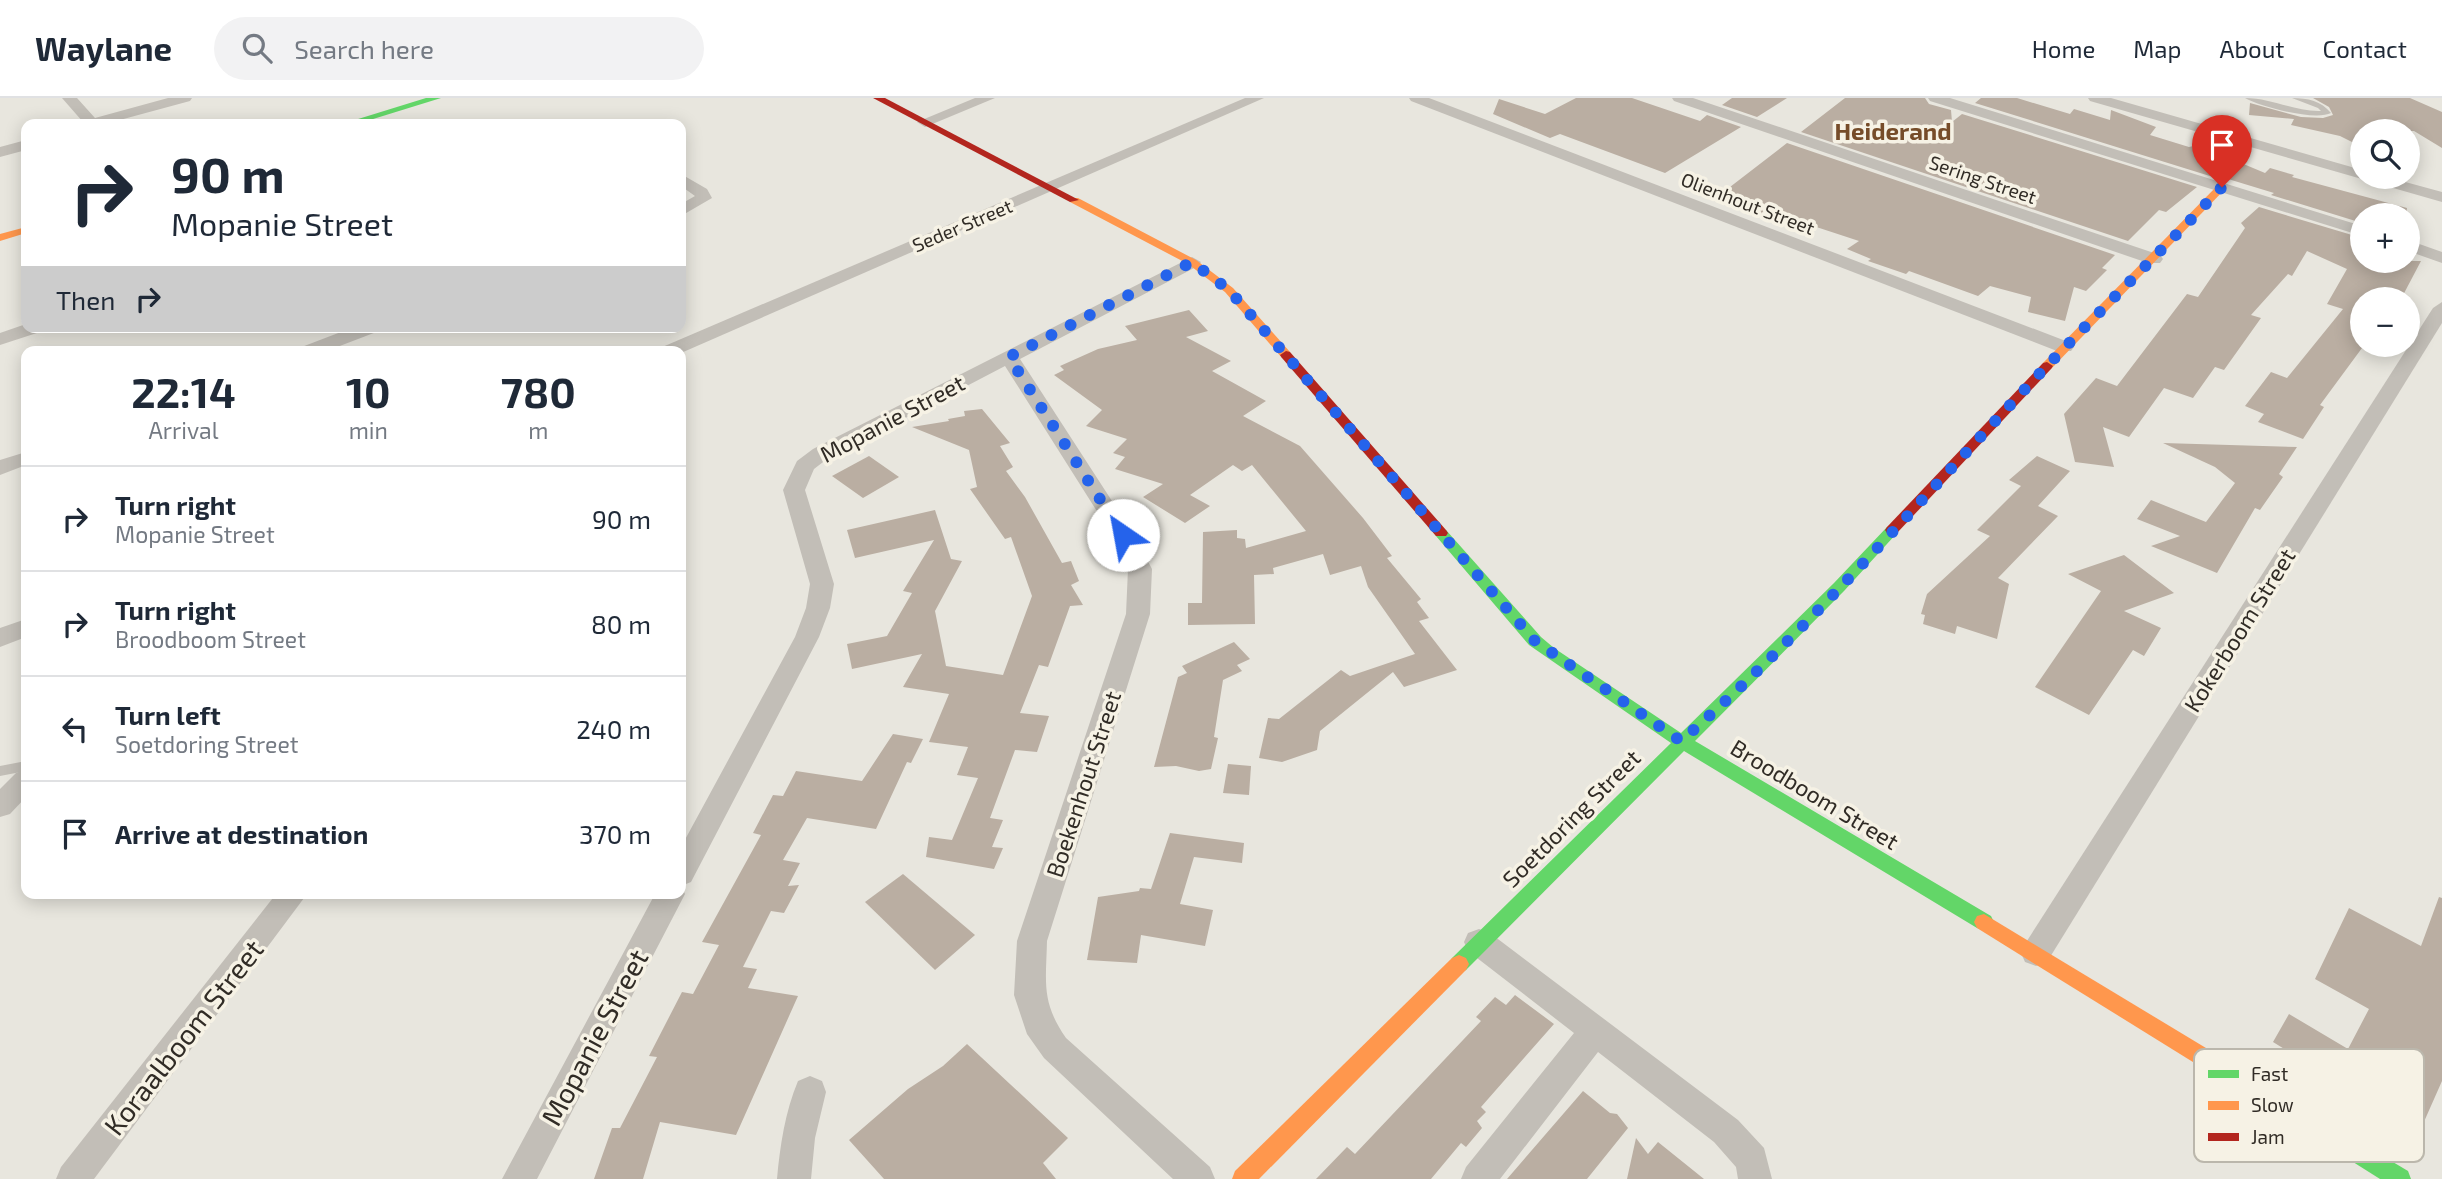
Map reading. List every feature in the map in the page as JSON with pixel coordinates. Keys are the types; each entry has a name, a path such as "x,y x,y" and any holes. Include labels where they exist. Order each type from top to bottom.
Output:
{"street":[{"path":"69,98 86,119"},
{"path":"108,119 184,98"},
{"path":"364,119 436,98"},
{"name":"Broodboom Street","path":"878,98 1192,262 1229,290 1535,641 1681,741 2036,953 2194,1051"},
{"path":"925,122 988,98"},
{"name":"Seder Street","path":"681,346 1257,98"},
{"name":"Olienhout Street","path":"1416,98 2064,347"},
{"name":"Sering Street","path":"1679,98 2154,259"},
{"path":"1935,98 2350,227"},
{"path":"2135,98 2350,157"},
{"path":"2107,99 2350,171"},
{"path":"394,119 452,102"},
{"path":"0,152 21,146"},
{"path":"2420,176 2442,182"},
{"path":"686,182 701,192 704,198 686,208"},
{"name":"Soetdoring Street","path":"1243,1179 1839,587 2064,347 2154,259 2222,187"},
{"path":"2413,189 2442,197"},
{"path":"0,228 21,222"},
{"path":"0,238 21,232"},
{"path":"2420,250 2442,258"},
{"name":"Mopanie Street","path":"686,865 807,637 818,608 822,584 794,490 804,466 820,454 1192,262"},
{"name":"Kokerboom Street","path":"2036,953 2439,319"},
{"path":"0,339 21,332"},
{"path":"336,346 361,333"},
{"name":"Boekenhout Street","path":"1009,357 1123,535 1140,569 1141,591 1138,614 1032,941 1030,995 1038,1024 1055,1048 1198,1179"},
{"path":"0,468 21,460"},
{"path":"0,638 21,629"},
{"path":"0,806 21,785"},
{"name":"Koraalboom Street","path":"73,1179 289,899"},
{"name":"Mopanie Street","path":"519,1179 667,899"},
{"path":"1479,942 1726,1131 1752,1160 1755,1179"},
{"path":"1478,1179 1595,1031"},
{"path":"794,1179 798,1138 810,1092"},
{"name":"Broodboom Street","path":"2373,1162 2400,1179"}],"lane":[{"path":"2249,98 2308,114 2327,113 2321,106 2295,98"},
{"path":"0,771 21,767"}],"building":[{"path":"1576,98 1632,98 1700,121 1707,115 1741,127 1665,173 1560,134 1550,138 1493,114 1499,99 1545,114"},
{"path":"1732,98 1787,98 1757,117 1722,105"},
{"path":"1845,98 1925,98 1929,104 1951,110 1952,122 1962,114 2197,187 2166,212 2159,210 2128,241 1801,132"},
{"path":"1981,98 2017,98 2070,114 2074,109 2110,120 2111,110 2156,127 2150,135 2189,147 2198,145 2265,173 2270,168 2294,175 2292,177 2388,203 2350,203 2350,219 2271,195 2274,193 2215,175 2213,177 1975,103"},
{"path":"2313,98 2410,98 2442,112 2442,148 2420,135 2420,119 2350,119 2350,141 2340,136 2291,125 2294,119 2249,115 2250,103 2301,117 2323,118 2333,115 2329,107"},
{"path":"1787,143 2115,255 2102,268 2107,270 2086,291 2074,287 2065,321 2028,312 2031,297 1990,286 1978,296 1909,271 1906,274 1868,261 1871,259 1847,249 1859,241 1792,219 1785,224 1717,197"},
{"path":"2259,207 2350,234 2350,273 2415,273 2407,287 2350,287 2350,357 2355,357 2320,405 2324,407 2303,439 2258,422 2264,414 2245,406 2271,372 2287,378 2343,309 2327,304 2347,269 2307,251 2292,276 2288,274 2251,315 2261,318 2224,370 2215,367 2193,398 2164,388 2129,437 2103,427 2114,467 2075,462 2064,414 2096,378 2117,386 2187,294 2198,297 2245,228 2241,223"},
{"path":"1189,310 1208,331 1186,337 1231,361 1212,371 1266,401 1243,416 1300,446 1363,518 1392,556 1387,558 1421,599 1417,602 1429,618 1419,621 1457,670 1404,687 1393,672 1320,731 1317,750 1282,762 1259,758 1268,718 1279,719 1341,670 1350,676 1415,654 1368,587 1361,566 1330,575 1323,554 1273,568 1274,574 1254,575 1255,624 1188,625 1188,603 1202,603 1203,532 1237,530 1237,538 1245,539 1246,548 1306,531 1252,465 1242,471 1233,465 1190,495 1210,506 1185,523 1143,497 1163,484 1115,469 1125,457 1113,453 1127,439 1086,426 1102,410 1054,375 1064,370 1060,366 1098,349 1137,340 1125,326"},
{"path":"982,409 1010,443 1000,446 1013,467 1006,471 1025,497 1062,563 1071,561 1079,581 1071,585 1083,605 1070,606 1048,667 1039,665 1020,713 1049,716 1037,752 1015,750 990,818 1003,820 992,847 1003,848 994,869 926,857 929,837 952,840 978,778 957,775 968,747 929,742 949,694 903,687 922,654 852,669 847,644 887,636 912,593 903,591 934,540 855,558 847,530 935,510 951,559 962,561 935,611 946,666 1003,675 1032,596 1011,537 1005,539 970,489 977,487 969,450 912,427 949,421 948,419 965,416 964,411"},
{"path":"2163,443 2297,447 2279,474 2283,477 2260,510 2255,508 2217,573 2151,546 2180,536 2137,519 2151,500 2206,522 2235,483 2215,467"},
{"path":"869,456 899,477 863,498 832,476"},
{"path":"2037,456 2070,471 2038,506 2058,516 1998,578 2009,584 1997,639 1957,626 1955,634 1923,624 1925,615 1921,614 1927,594 1990,536 1977,530 2021,486 2009,480"},
{"path":"2124,555 2174,593 2124,611 2161,628 2144,656 2133,650 2089,715 2035,687 2101,591 2068,574"},
{"path":"1234,642 1250,659 1237,665 1242,671 1223,680 1214,737 1218,738 1211,769 1199,771 1176,766 1154,767 1178,677 1187,673 1182,666"},
{"path":"893,734 923,739 911,763 907,762 876,829 807,818 783,860 800,863 788,886 799,885 784,913 771,911 743,967 757,969 748,988 798,996 736,1135 660,1122 643,1179 594,1179 612,1128 620,1128 657,1057 649,1056 682,992 693,994 719,945 702,942 761,835 753,833 773,795 783,796 796,771 862,781"},
{"path":"1228,764 1251,766 1249,795 1223,793"},
{"path":"1170,833 1244,843 1242,863 1194,857 1180,904 1213,910 1205,946 1141,935 1137,963 1087,960 1098,897 1139,891 1140,888 1151,889"},
{"path":"903,874 975,935 935,970 865,902"},
{"path":"2439,897 2442,898 2442,1081 2424,1122 2424,1049 2348,1049 2369,1009 2315,979 2349,908 2421,946"},
{"path":"1515,995 1554,1024 1481,1107 1486,1112 1477,1121 1482,1128 1466,1147 1461,1143 1431,1179 1316,1179 1347,1147 1355,1154 1481,1021 1476,1017 1495,997 1506,1005"},
{"path":"2289,1014 2348,1049 2284,1049 2273,1042"},
{"path":"967,1044 1068,1138 1043,1163 1056,1179 884,1179 849,1140 908,1089 943,1066"},
{"path":"1583,1091 1610,1113 1617,1114 1628,1128 1587,1179 1507,1179"},
{"path":"1636,1138 1648,1154 1658,1142 1704,1179 1627,1179"}],"traffic: fast":[{"path":"364,119 436,98"},
{"path":"1459,964 1839,587 1892,530"},
{"path":"1441,533 1535,641 1548,652 1681,741 1984,922"},
{"path":"2373,1162 2400,1179"}],"traffic: slow":[{"path":"2047,366 2222,187"},
{"path":"1074,200 1192,262 1229,290 1286,355"},
{"path":"0,238 21,232"},
{"path":"1984,922 2194,1051"},
{"path":"1243,1179 1459,964"}],"traffic: jam":[{"path":"878,98 1074,200"},
{"path":"1286,355 1441,533"},
{"path":"1892,530 2047,366"}],"district":[{"name":"Heiderand","path":"1893,130"}],"route":[{"path":"1123,535 1009,357 1192,262 1229,290 1535,641 1681,741 1718,709 1839,587 2064,347 2154,259 2222,187"}]}
